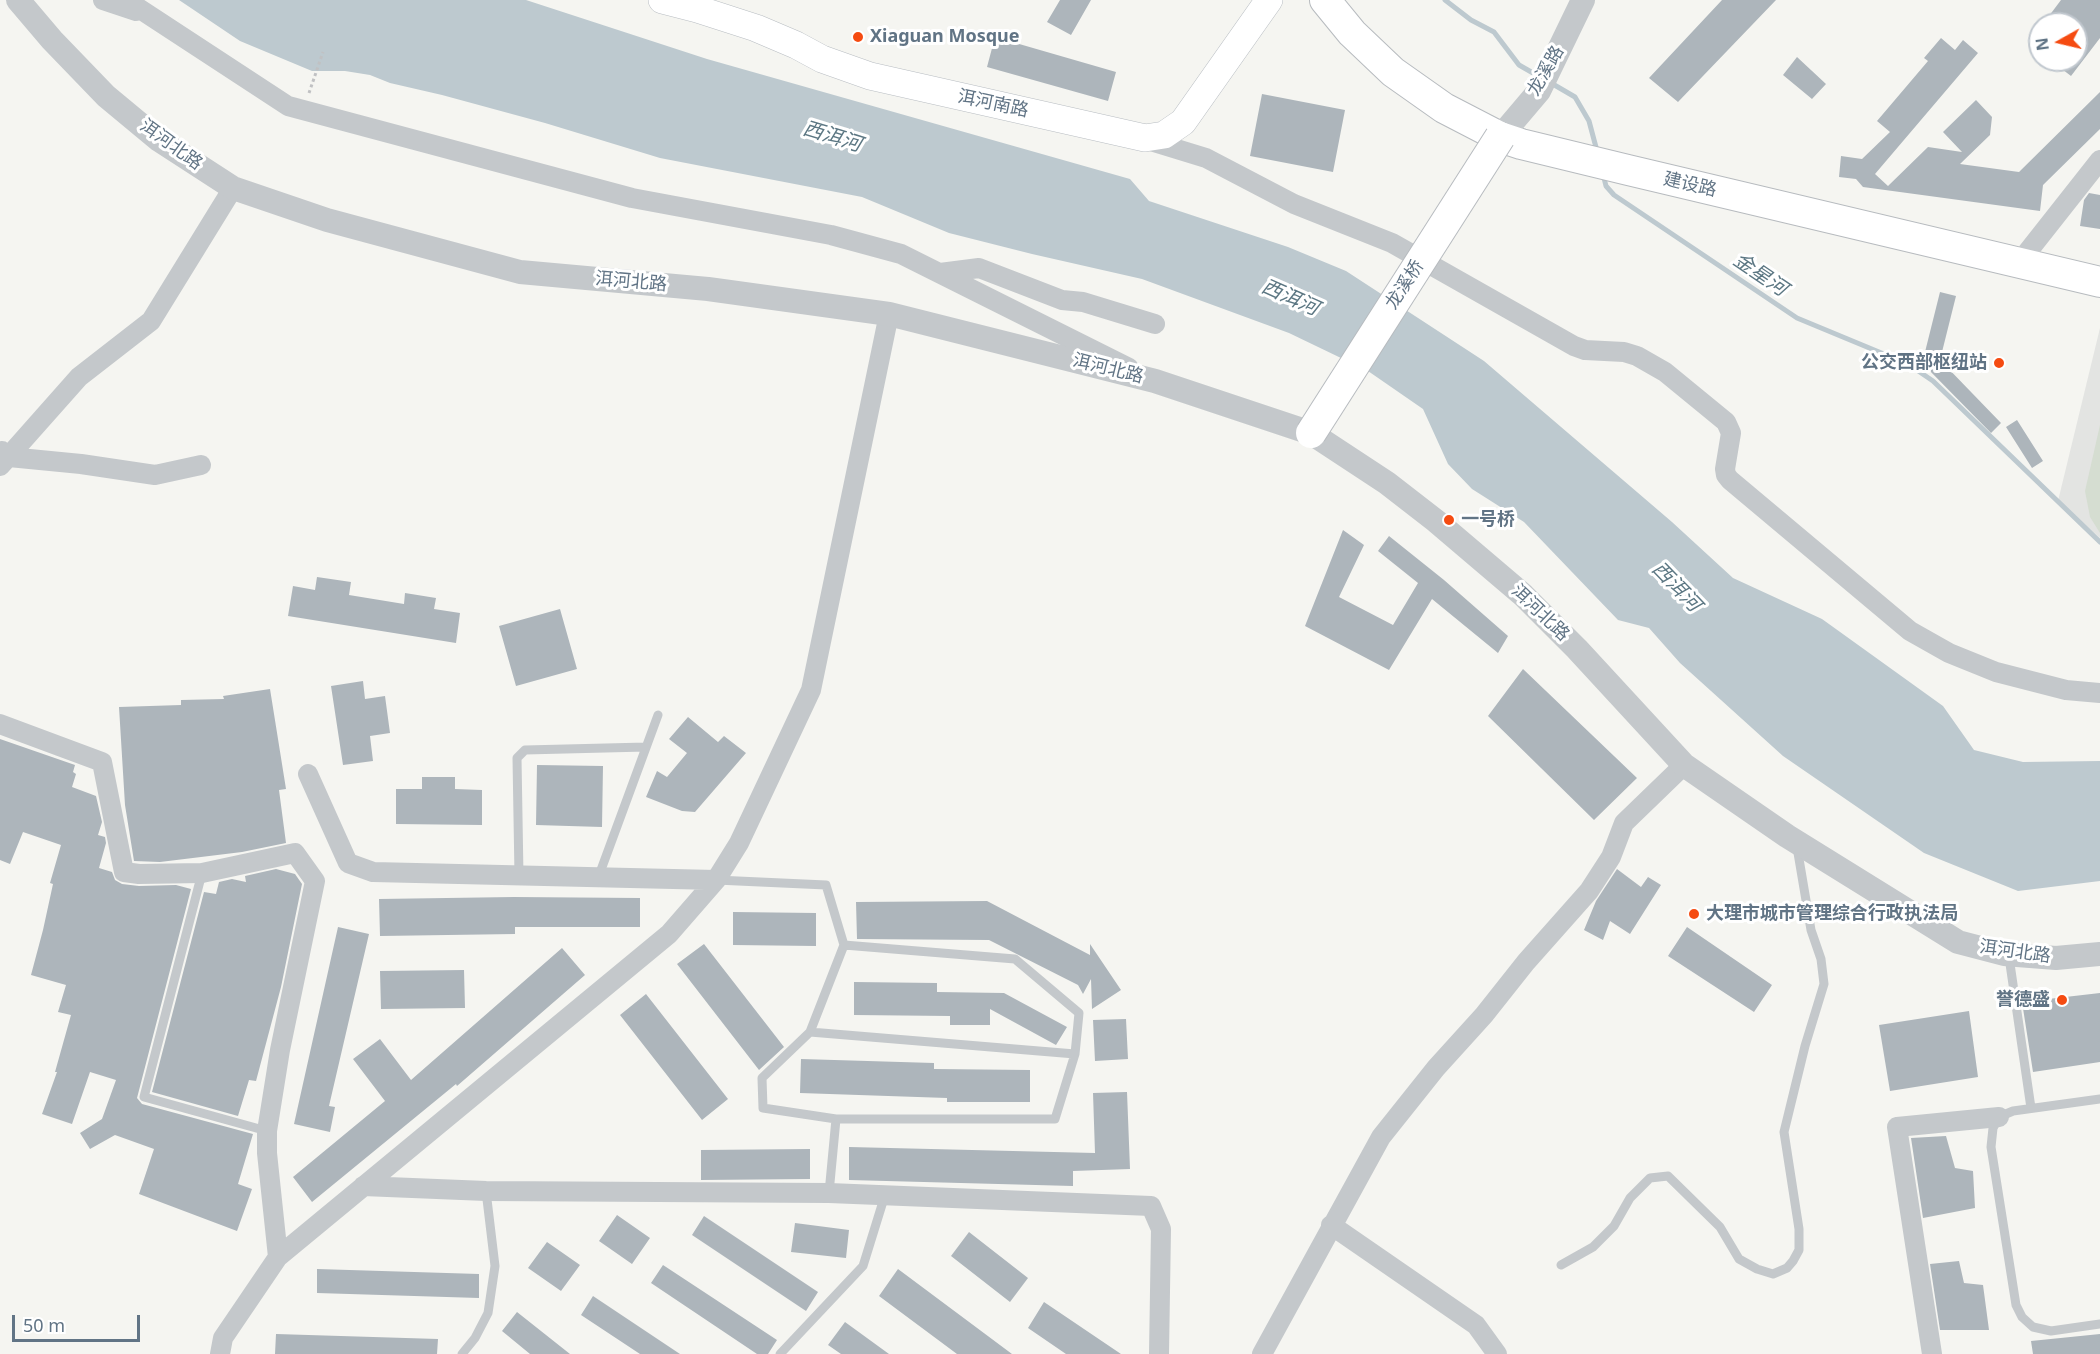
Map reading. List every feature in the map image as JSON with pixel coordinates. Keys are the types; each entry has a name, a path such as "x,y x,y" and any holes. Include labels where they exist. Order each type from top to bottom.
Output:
{"main road":[{"name":"洱河南路","path":"662,0 756,28 822,59 901,85 1116,131 1138,138 1164,135 1184,122 1269,0"},
{"name":"建设路","path":"1325,0 1352,33 1393,72 1444,108 1505,131"},
{"name":"建设路","path":"1342,0 1376,38 1415,72 1521,144 1594,154 2023,257 2100,282"},
{"name":"龙溪桥","path":"1311,433 1505,131"},
{"name":"建设路","path":"2023,257 2100,265"}],"street":[{"name":"洱河北路","path":"18,0 52,40 106,96 159,140 233,188 327,220 520,272 708,289 889,314 1155,381 1311,433 1387,483 1436,521 1523,595 1577,649 1684,765 1796,841 1958,942 2009,954 2056,958 2100,954"},
{"path":"104,0 148,15"},
{"path":"126,0 288,106 303,112 632,198 831,235 901,254 1155,381"},
{"name":"龙溪路","path":"1505,131 1539,91 1583,0"},
{"path":"1138,138 1206,158 1294,204 1392,243 1574,346 1586,350 1624,352 1665,372 1726,422 1731,433 1725,469 1730,480 1910,631 1949,653 1996,672 2066,690 2100,693"},
{"path":"2023,257 2100,160"},
{"path":"3,458 79,377 151,321 233,188"},
{"path":"940,273 980,268 1062,300 1083,302 1155,324"},
{"path":"220,1354 223,1338 278,1257 669,934 716,880 739,843 811,690 889,314"},
{"path":"3,458 81,464 155,475 201,465"},
{"path":"0,724 102,762 124,872 139,874 202,873 295,853 315,881 280,1050 267,1131 278,1257"},
{"path":"1262,1354 1381,1137 1436,1068 1589,891 1611,857 1624,824 1684,765"},
{"path":"308,774 348,863 374,872 716,880"},
{"path":"1932,1354 1897,1127 2000,1117"},
{"path":"363,1186 486,1191 829,1193 1151,1206 1161,1228 1159,1354"},
{"path":"1331,1225 1476,1325 1497,1354"}],"lane":[{"path":"598,878 658,715"},
{"path":"519,876 518,758 525,750 646,747"},
{"path":"1561,1265 1593,1247 1614,1226 1630,1198 1650,1178 1668,1176 1720,1227 1739,1258 1757,1269 1773,1274 1787,1268 1793,1261 1798,1250 1799,1229 1784,1132 1804,1046 1824,984 1821,958 1811,930 1796,841"},
{"path":"202,873 144,1097 267,1131"},
{"path":"716,880 826,885 844,945 810,1032 762,1078 763,1108 836,1119 1055,1119 1075,1054 1079,1013 1015,959 844,945"},
{"path":"2009,954 2031,1108"},
{"path":"810,1032 1075,1054"},
{"path":"2100,1099 2013,1111 2000,1117 1993,1128 1991,1147 2016,1305 2022,1317 2033,1327 2051,1331 2100,1324"},
{"path":"829,1193 836,1119"},
{"path":"462,1354 475,1338 488,1313 495,1266 486,1191"},
{"path":"780,1354 863,1266 885,1196"}],"path":[{"path":"303,112 323,52"}],"shaded area":[{"path":"2100,328 2100,538 2058,501"},
{"path":"2100,425 2100,533 2090,517 2085,491"}],"water":[{"name":"西洱河","path":"179,0 526,0 707,59 1130,179 1149,201 1288,247 1346,271 1484,361 1672,522 1733,578 1822,619 1943,706 1974,750 2023,762 2100,761 2100,881 2018,891 1924,853 1783,756 1680,663 1649,628 1618,620 1524,522 1472,489 1448,464 1423,409 1368,371 1289,333 1142,279 949,233 862,197 660,158 545,123 390,83 370,75 345,71 312,71 240,41"}],"building":[{"path":"1060,0 1091,0 1071,35 1047,22"},
{"path":"1722,0 1776,0 1678,102 1649,78"},
{"path":"2061,0 2100,0 2100,38 2088,54 2088,12 2052,12"},
{"path":"995,37 1116,72 1108,101 987,67"},
{"path":"1941,38 1955,50 1963,40 1978,53 1875,174 1888,186 1928,147 1962,152 1943,132 1976,100 1992,117 1990,135 1960,164 2019,172 2100,92 2100,129 2043,185 2040,211 1863,187 1856,179 1839,177 1841,156 1862,159 1890,132 1877,121 1928,61 1924,58"},
{"path":"1797,57 1826,84 1812,99 1783,75"},
{"path":"1262,94 1345,110 1333,172 1250,156"},
{"path":"2089,193 2100,195 2100,229 2080,226 2084,200"},
{"path":"1940,292 1956,296 1942,352 1944,352 1942,362 2001,423 1991,433 1928,369 1921,368"},
{"path":"2017,420 2043,461 2032,468 2006,427"},
{"path":"1343,530 1364,545 1339,597 1393,625 1418,583 1378,551 1389,536 1508,636 1498,653 1432,599 1389,670 1305,626"},
{"path":"317,577 351,582 349,595 404,604 405,593 436,598 434,609 460,613 456,643 288,616 293,586 315,590"},
{"path":"560,609 577,669 516,686 499,626"},
{"path":"1523,669 1637,778 1594,820 1488,716"},
{"path":"363,681 365,699 385,696 390,733 370,736 373,761 343,765 331,686"},
{"path":"270,689 286,789 279,790 286,843 242,852 160,862 134,861 125,805 119,707 181,705 181,700 224,699 223,696"},
{"path":"688,717 718,742 724,736 746,753 695,812 682,811 646,797 657,771 667,777 687,753 669,739"},
{"path":"0,739 75,765 73,772 76,774 72,787 96,796 102,822 98,835 105,837 106,843 99,868 112,872 115,880 122,884 176,885 191,889 137,1098 142,1104 253,1134 238,1184 252,1189 237,1231 139,1194 154,1149 115,1135 90,1149 80,1133 102,1119 116,1080 90,1072 72,1124 42,1114 57,1072 55,1072 71,1015 58,1012 66,985 31,975 53,884 50,883 61,845 23,832 10,864 0,860"},
{"path":"537,765 603,766 602,827 536,825"},
{"path":"422,777 455,777 455,789 482,790 482,825 396,824 396,789 422,789"},
{"path":"276,869 295,874 302,884 281,987 256,1081 249,1080 238,1116 152,1092 204,892 216,894 219,882 232,879 246,882 245,876"},
{"path":"1617,869 1641,887 1648,877 1661,885 1630,934 1610,921 1603,940 1584,930 1596,901"},
{"path":"640,898 640,927 515,927 515,934 380,936 379,899"},
{"path":"987,901 1090,955 1090,944 1121,990 1092,1009 1091,979 1083,994 1078,985 989,940 857,939 856,902"},
{"path":"733,912 816,913 816,946 733,945"},
{"path":"338,927 369,934 329,1106 335,1107 330,1132 294,1124"},
{"path":"1687,927 1772,985 1754,1012 1668,956"},
{"path":"704,944 784,1047 759,1070 677,964"},
{"path":"562,948 585,975 457,1086 456,1084 312,1202 293,1177 385,1101 353,1059 380,1039 411,1080"},
{"path":"464,970 465,1008 381,1009 380,971"},
{"path":"854,982 937,983 937,992 1004,993 1067,1027 1056,1045 990,1009 990,1025 950,1025 950,1016 854,1015"},
{"path":"2100,993 2100,1062 2033,1072 2022,1002"},
{"path":"646,994 728,1099 702,1120 620,1015"},
{"path":"1969,1011 1978,1077 1890,1091 1879,1025"},
{"path":"1126,1019 1128,1059 1095,1061 1093,1020"},
{"path":"801,1059 934,1063 934,1069 1030,1070 1030,1102 947,1102 947,1098 800,1093"},
{"path":"1127,1092 1130,1169 1073,1171 1073,1186 849,1180 849,1147 1095,1153 1093,1093"},
{"path":"1946,1136 1955,1168 1973,1171 1975,1208 1923,1218 1911,1138"},
{"path":"810,1149 810,1179 701,1180 701,1150"},
{"path":"617,1215 650,1238 632,1264 599,1241"},
{"path":"704,1216 818,1292 806,1311 692,1235"},
{"path":"795,1223 849,1230 846,1258 791,1252"},
{"path":"969,1232 1028,1278 1010,1302 951,1256"},
{"path":"547,1242 580,1265 561,1291 528,1268"},
{"path":"1959,1261 1964,1283 1983,1285 1989,1330 1940,1330 1930,1264"},
{"path":"663,1265 777,1340 768,1354 757,1354 651,1283"},
{"path":"317,1269 479,1274 479,1298 317,1293"},
{"path":"898,1269 1012,1354 957,1354 879,1296"},
{"path":"593,1296 680,1354 640,1354 581,1315"},
{"path":"1044,1302 1121,1354 1066,1354 1028,1328"},
{"path":"517,1312 570,1354 530,1354 502,1331"},
{"path":"845,1322 889,1354 841,1354 828,1345"},
{"path":"276,1334 438,1339 437,1354 275,1354"},
{"path":"2100,1334 2100,1354 2033,1354 2031,1341"}],"waterway":[{"name":"金星河","path":"1445,0 1471,20 1494,32 1519,65 1540,77"},
{"name":"金星河","path":"1551,83 1575,97 1589,121 1597,151"},
{"name":"金星河","path":"1603,174 1606,186 1614,195 1797,318 1908,364 1933,381 2100,542"}],"place":[{"name":"Xiaguan Mosque","path":"858,37"},
{"name":"公交西部枢纽站","path":"1999,363"},
{"name":"一号桥","path":"1449,520"},
{"name":"大理市城市管理综合行政执法局","path":"1694,914"},
{"name":"誉德盛","path":"2062,1000"}]}
